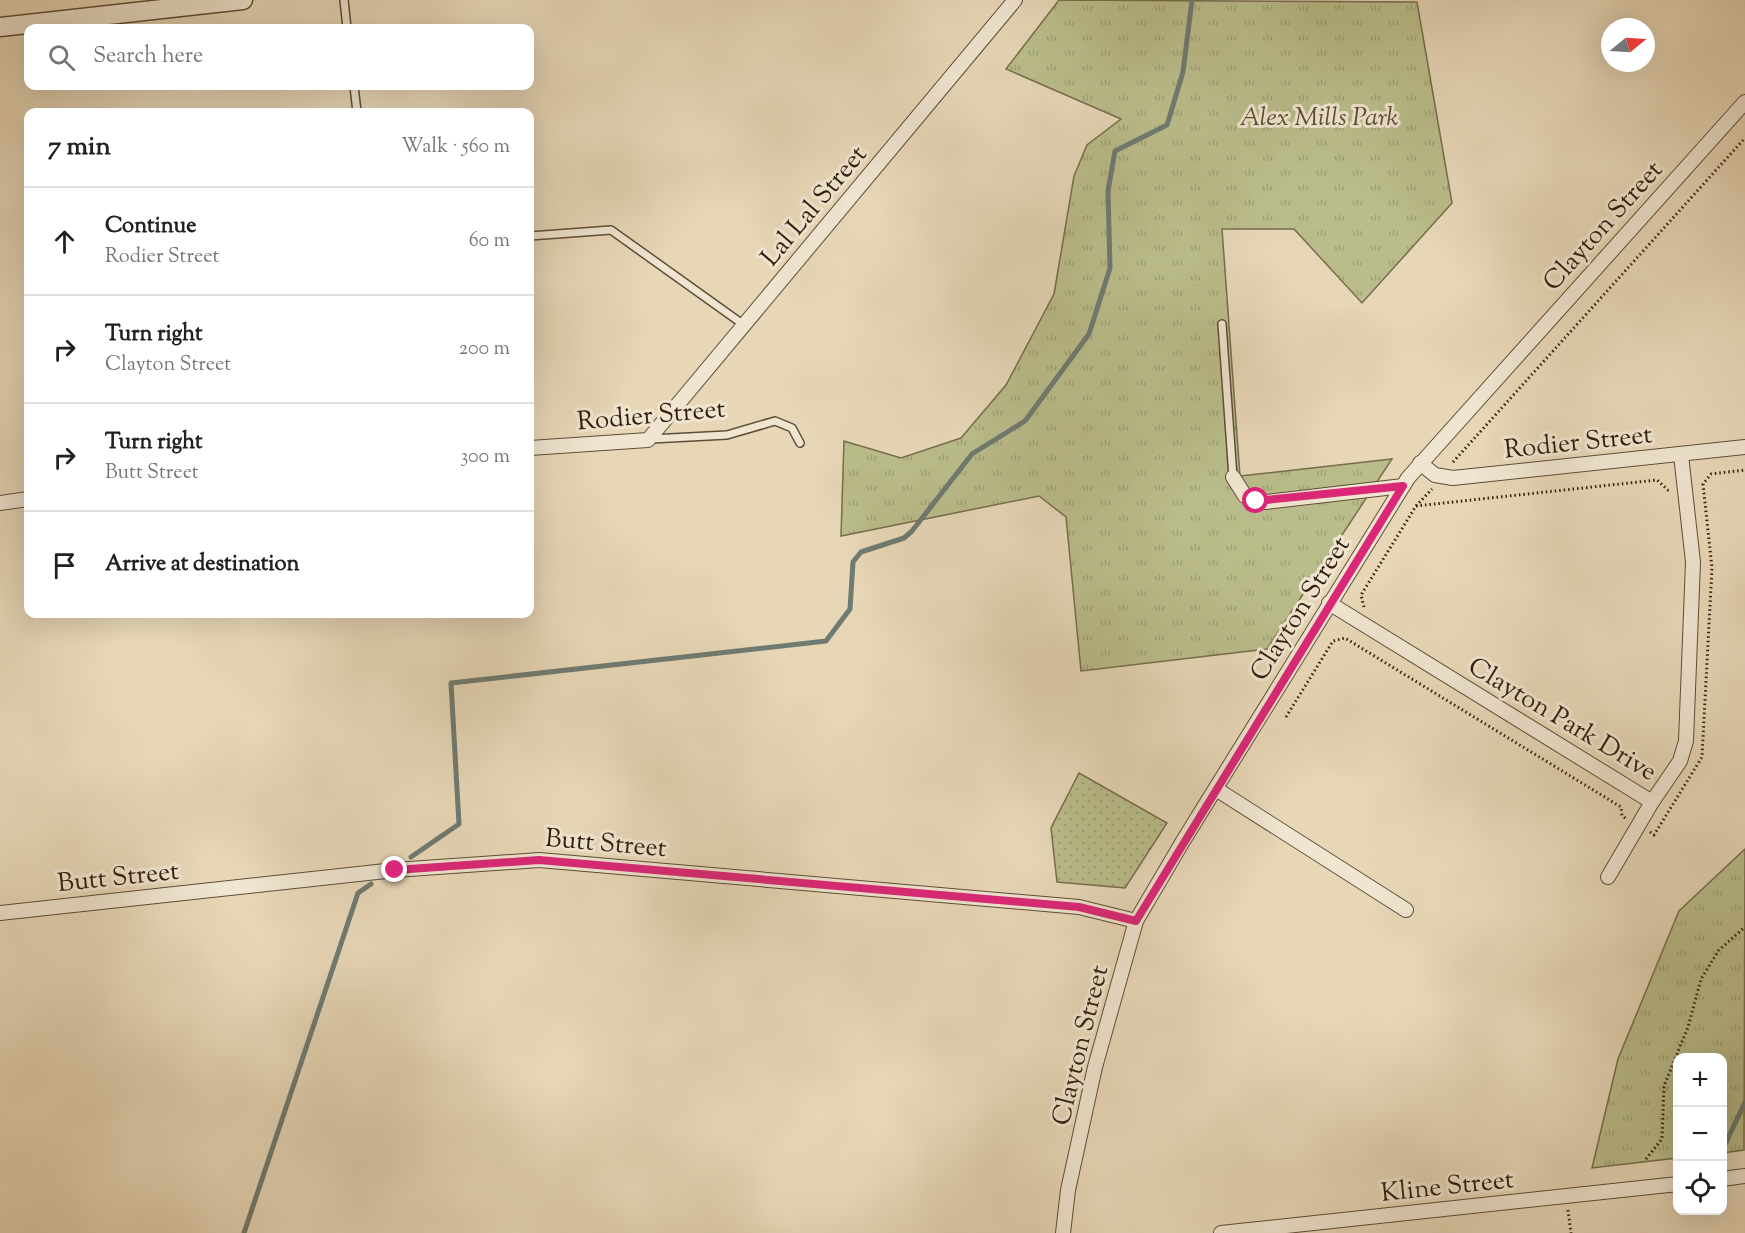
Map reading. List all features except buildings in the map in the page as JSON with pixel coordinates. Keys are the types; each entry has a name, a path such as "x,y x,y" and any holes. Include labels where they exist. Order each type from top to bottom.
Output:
{"street":[{"path":"27,24 243,0"},
{"name":"Lal Lal Street","path":"648,440 1015,0"},
{"path":"0,27 24,24"},
{"name":"Clayton Street","path":"1063,1233 1068,1190 1095,1068 1136,921 1329,603 1420,463 1745,102"},
{"name":"Rodier Street","path":"534,448 648,440"},
{"name":"Rodier Street","path":"1441,477 1458,478 1745,447"},
{"name":"Clayton Park Drive","path":"1329,603 1652,802 1680,761 1686,741 1693,569 1681,454"},
{"path":"1420,463 1441,477"},
{"path":"1233,477 1246,497 1266,502 1403,486"},
{"path":"0,503 24,500"},
{"path":"1216,789 1406,910"},
{"path":"1608,877 1652,802"},
{"name":"Butt Street","path":"0,913 395,870 539,860 1079,907 1136,921"},
{"path":"1727,1178 1745,1176"},
{"name":"Kline Street","path":"1221,1233 1673,1184"}],"lane":[{"path":"344,0 347,24"},
{"path":"354,90 357,108"},
{"path":"534,237 603,229 615,232 666,272 744,325"},
{"path":"1222,324 1233,477"},
{"name":"Rodier Street","path":"648,440 728,435 775,421 792,428 800,443"}],"path":[{"path":"1359,622 1366,609 1361,596 1416,506 1481,429 1745,138"},
{"path":"1711,474 1745,470"},
{"path":"1416,506 1657,480 1668,490 1703,486"},
{"path":"1286,717 1334,641 1346,638 1621,807 1624,818 1639,826"},
{"path":"1646,1159 1662,1139 1664,1086 1688,1027 1701,979 1719,950 1745,927"},
{"path":"1567,1196 1571,1233"}],"green space":[{"name":"Alex Mills Park","path":"1059,0 1417,2 1452,203 1362,303 1294,229 1222,229 1240,476 1392,459 1267,649 1081,671 1066,517 1039,496 841,536 844,441 901,458 961,438 1006,385 1054,294 1074,176 1087,145 1121,119 1006,69"},
{"path":"1079,773 1167,823 1125,888 1057,882 1051,828"},
{"path":"1745,849 1744,1150 1727,1152 1727,1053 1673,1053 1673,1158 1592,1168 1618,1059 1679,911"}],"waterway":[{"path":"411,857 459,824 451,683 826,641 850,609 853,562 861,552 904,538 912,531 972,454 1025,421 1089,334 1110,268 1108,191 1115,151 1167,125 1183,72 1192,0"},
{"path":"244,1233 358,893 371,884"},
{"path":"1727,1140 1745,1102"}],"route":[{"path":"395,870 539,860 1079,907 1136,921 1329,603 1403,486 1266,502 1256,501"}]}
